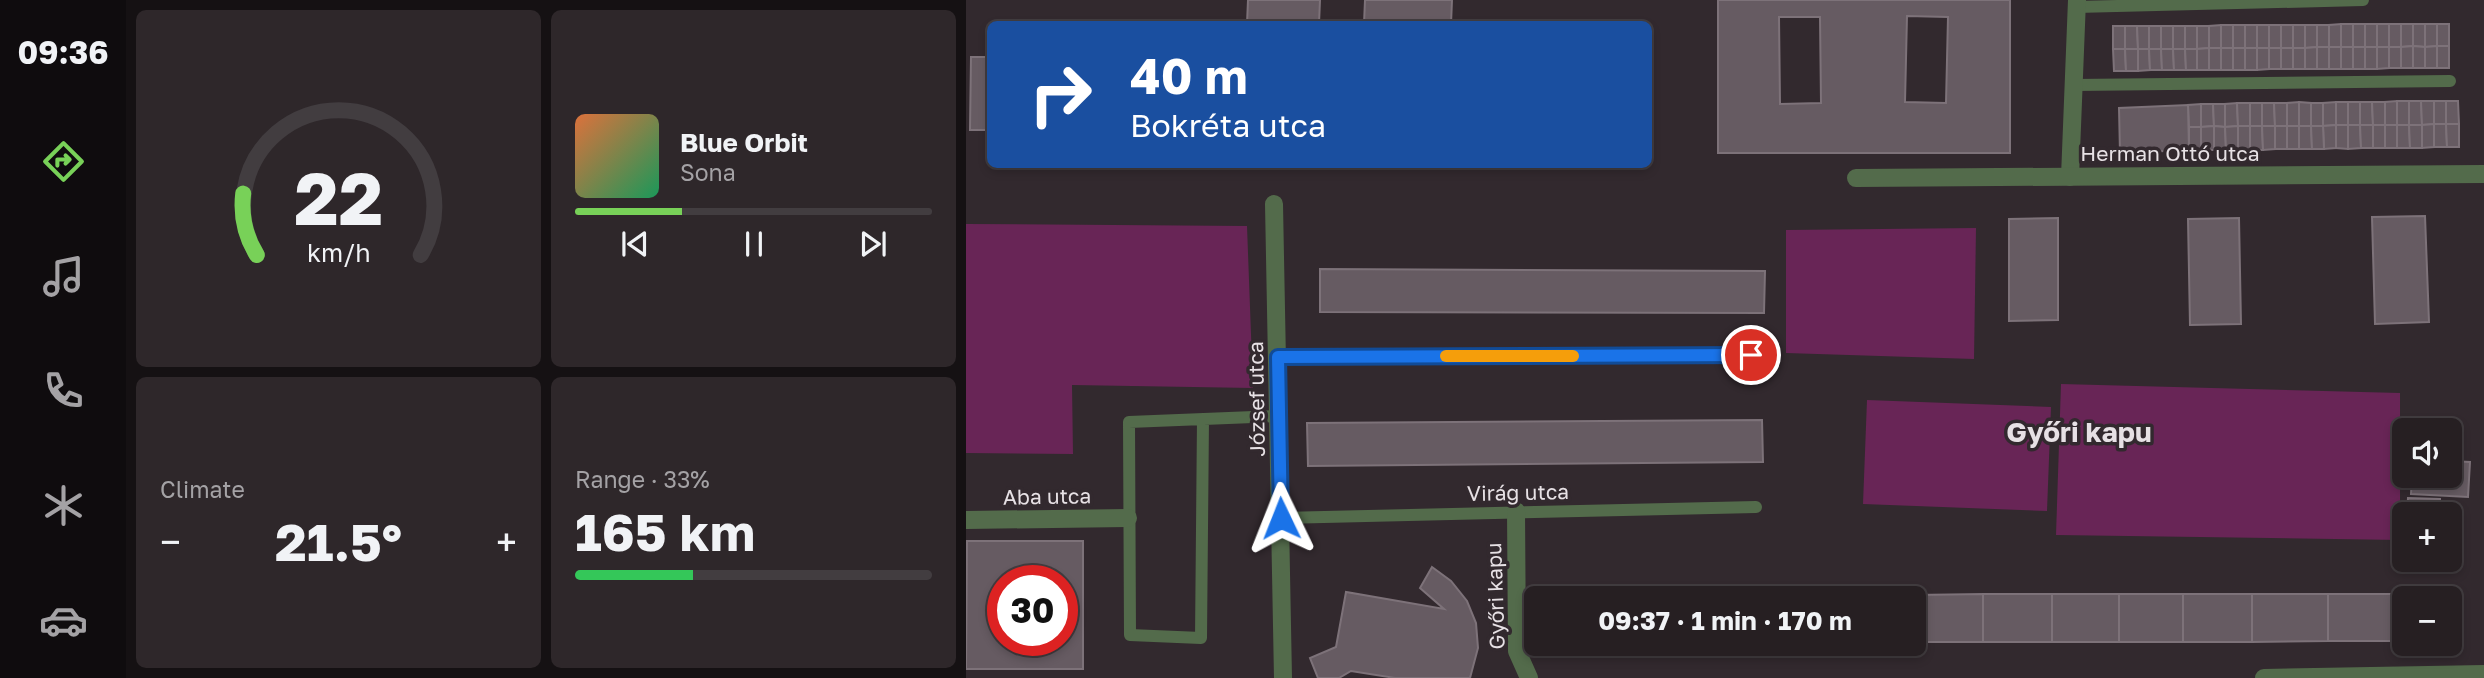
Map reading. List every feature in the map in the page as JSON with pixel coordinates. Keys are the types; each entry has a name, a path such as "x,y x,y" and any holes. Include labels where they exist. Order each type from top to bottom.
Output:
{"street":[{"path":"2070,177 2077,3"},
{"name":"Herman Ottó utca","path":"1856,178 2484,174"},
{"name":"József utca","path":"1274,204 1283,678"},
{"name":"Győri kapu","path":"1516,511 1517,651 1528,678"},
{"name":"Aba utca","path":"966,520 1128,518"},
{"path":"2264,678 2484,674"}],"lane":[{"path":"2077,3 2363,0"},
{"path":"2074,85 2451,81"},
{"path":"1278,357 1751,355"},
{"path":"1203,419 1201,638 1130,635 1129,422 1203,419 1278,416"},
{"name":"Virág utca","path":"1281,518 1756,507"}],"shaded area":[{"path":"966,224 1247,226 1253,388 1072,385 1073,454 966,453"},
{"path":"1976,228 1974,359 1786,353 1786,230"},
{"path":"2061,384 2400,393 2400,418 2392,418 2392,488 2400,488 2400,502 2392,502 2392,540 2056,535"},
{"path":"1867,400 2051,407 2047,511 1863,504"}],"building":[{"path":"1248,0 1320,0 1319,21 1247,21"},
{"path":"1365,0 1452,0 1451,21 1364,21"},
{"path":"1718,0 2010,0 2010,153 1718,153","holes":["1907,16 1948,17 1946,103 1905,102","1779,17 1820,17 1821,103 1780,104"]},
{"path":"2341,24 2341,47 2329,47 2329,25"},
{"path":"2341,24 2353,24 2353,47 2341,47"},
{"path":"2353,24 2365,24 2365,47 2353,47"},
{"path":"2365,24 2377,24 2377,47 2365,47"},
{"path":"2377,24 2389,24 2389,47 2377,47"},
{"path":"2389,24 2401,24 2401,47 2389,47"},
{"path":"2401,24 2413,24 2413,46 2401,47"},
{"path":"2413,24 2425,24 2425,47 2413,46"},
{"path":"2425,24 2437,24 2437,46 2425,47"},
{"path":"2437,24 2449,24 2449,46 2437,46"},
{"path":"2221,25 2221,48 2209,48 2209,26"},
{"path":"2221,25 2233,25 2233,48 2221,48"},
{"path":"2233,25 2245,25 2245,48 2233,48"},
{"path":"2245,25 2257,25 2257,48 2245,48"},
{"path":"2257,25 2269,25 2269,48 2257,48"},
{"path":"2269,25 2281,25 2281,48 2269,48"},
{"path":"2281,25 2293,25 2293,48 2281,48"},
{"path":"2293,25 2305,25 2305,48 2293,48"},
{"path":"2305,25 2317,25 2317,47 2305,48"},
{"path":"2317,25 2329,25 2329,47 2317,47"},
{"path":"2113,26 2125,26 2125,49 2113,49"},
{"path":"2125,26 2137,26 2138,49 2125,49"},
{"path":"2137,26 2149,26 2149,49 2138,49"},
{"path":"2149,26 2161,26 2161,49 2149,49"},
{"path":"2161,26 2173,26 2173,49 2161,49"},
{"path":"2173,26 2185,26 2185,49 2173,49"},
{"path":"2185,26 2197,26 2197,49 2185,49"},
{"path":"2197,26 2209,26 2209,48 2197,49"},
{"path":"2413,46 2413,68 2401,68 2401,47"},
{"path":"2413,46 2425,47 2425,68 2413,68"},
{"path":"2437,46 2449,46 2449,68 2437,68"},
{"path":"2437,46 2437,68 2425,68 2425,47"},
{"path":"2317,47 2317,69 2305,69 2305,48"},
{"path":"2317,47 2329,47 2329,69 2317,69"},
{"path":"2329,47 2341,47 2341,69 2329,69"},
{"path":"2341,47 2353,47 2353,69 2341,69"},
{"path":"2353,47 2365,47 2365,69 2353,69"},
{"path":"2365,47 2377,47 2377,69 2365,69"},
{"path":"2377,47 2389,47 2389,68 2377,69"},
{"path":"2389,47 2401,47 2401,68 2389,68"},
{"path":"2209,48 2209,70 2197,70 2197,49"},
{"path":"2209,48 2221,48 2221,70 2209,70"},
{"path":"2221,48 2233,48 2233,70 2221,70"},
{"path":"2233,48 2245,48 2245,70 2233,70"},
{"path":"2245,48 2257,48 2257,70 2245,70"},
{"path":"2257,48 2269,48 2269,69 2257,70"},
{"path":"2269,48 2281,48 2281,69 2269,69"},
{"path":"2281,48 2293,48 2293,69 2281,69"},
{"path":"2293,48 2305,48 2305,69 2293,69"},
{"path":"2113,49 2125,49 2126,71 2114,71"},
{"path":"2125,49 2138,49 2138,71 2126,71"},
{"path":"2138,49 2149,49 2150,70 2138,71"},
{"path":"2149,49 2161,49 2162,70 2150,70"},
{"path":"2161,49 2173,49 2174,70 2162,70"},
{"path":"2173,49 2185,49 2186,70 2174,70"},
{"path":"2185,49 2197,49 2197,70 2186,70"},
{"path":"971,57 987,57 987,130 970,130"},
{"path":"2397,101 2397,125 2385,125 2385,102"},
{"path":"2397,101 2409,101 2409,125 2397,125"},
{"path":"2409,101 2421,101 2422,125 2409,125"},
{"path":"2421,101 2434,101 2434,124 2422,125"},
{"path":"2434,101 2446,101 2446,124 2434,124"},
{"path":"2446,101 2458,101 2459,124 2446,124"},
{"path":"2299,102 2299,126 2287,126 2287,103"},
{"path":"2299,102 2311,103 2311,126 2299,126"},
{"path":"2336,102 2336,125 2323,126 2323,103"},
{"path":"2336,102 2348,102 2348,125 2336,125"},
{"path":"2348,102 2360,102 2360,125 2348,125"},
{"path":"2360,102 2372,102 2373,125 2360,125"},
{"path":"2372,102 2385,102 2385,125 2373,125"},
{"path":"2237,103 2238,126 2225,127 2225,104"},
{"path":"2237,103 2250,103 2250,126 2238,126"},
{"path":"2250,103 2262,103 2262,126 2250,126"},
{"path":"2262,103 2274,103 2275,126 2262,126"},
{"path":"2274,103 2287,103 2287,126 2275,126"},
{"path":"2311,103 2323,103 2323,126 2311,126"},
{"path":"2201,104 2201,127 2189,127 2188,105"},
{"path":"2201,104 2213,104 2214,126 2201,127"},
{"path":"2213,104 2225,104 2225,127 2214,126"},
{"path":"2188,105 2189,150 2120,153 2119,108"},
{"path":"2434,124 2434,147 2422,148 2422,125"},
{"path":"2434,124 2446,124 2447,147 2434,147"},
{"path":"2446,124 2459,124 2459,147 2447,147"},
{"path":"2336,125 2336,148 2324,149 2323,126"},
{"path":"2336,125 2348,125 2348,149 2336,148"},
{"path":"2348,125 2360,125 2361,148 2348,149"},
{"path":"2360,125 2373,125 2373,148 2361,148"},
{"path":"2373,125 2385,125 2385,148 2373,148"},
{"path":"2385,125 2397,125 2397,148 2385,148"},
{"path":"2397,125 2409,125 2410,148 2397,148"},
{"path":"2409,125 2422,125 2422,148 2410,148"},
{"path":"2214,126 2214,150 2201,150 2201,127"},
{"path":"2214,126 2225,127 2226,150 2214,150"},
{"path":"2238,126 2238,150 2226,150 2225,127"},
{"path":"2238,126 2250,126 2250,150 2238,150"},
{"path":"2250,126 2262,126 2263,150 2250,150"},
{"path":"2262,126 2275,126 2275,149 2263,150"},
{"path":"2275,126 2287,126 2287,149 2275,149"},
{"path":"2287,126 2299,126 2299,149 2287,149"},
{"path":"2299,126 2311,126 2312,149 2299,149"},
{"path":"2311,126 2323,126 2324,149 2312,149"},
{"path":"2189,127 2201,127 2201,150 2189,150"},
{"path":"2425,216 2429,322 2375,324 2372,217"},
{"path":"2058,218 2058,320 2009,321 2009,219"},
{"path":"2239,218 2241,324 2190,325 2188,219"},
{"path":"1320,269 1765,271 1764,313 1320,312"},
{"path":"1762,420 1763,462 1308,466 1307,423"},
{"path":"2462,462 2470,462 2468,497 2411,494 2411,488 2462,488"},
{"path":"2408,498 2440,499 2440,502 2408,502"},
{"path":"967,541 1083,541 1083,669 966,669"},
{"path":"1432,567 1451,581 1467,601 1476,623 1478,648 1470,678 1395,678 1351,671 1339,678 1318,678 1310,658 1336,647 1346,592 1444,609 1420,588"},
{"path":"1983,594 1983,642 1926,642 1926,595"},
{"path":"1983,594 2052,594 2052,642 1983,642"},
{"path":"2052,594 2119,594 2119,642 2052,642"},
{"path":"2119,594 2183,594 2183,642 2119,642"},
{"path":"2183,594 2252,594 2252,642 2183,642"},
{"path":"2252,594 2328,594 2328,641 2252,642"},
{"path":"2328,594 2392,594 2392,641 2328,641"}],"slow traffic":[{"path":"1446,356 1573,356"}],"district":[{"name":"Győri kapu","path":"2079,431"}],"route":[{"path":"1281,518 1278,357 1751,355"}]}
